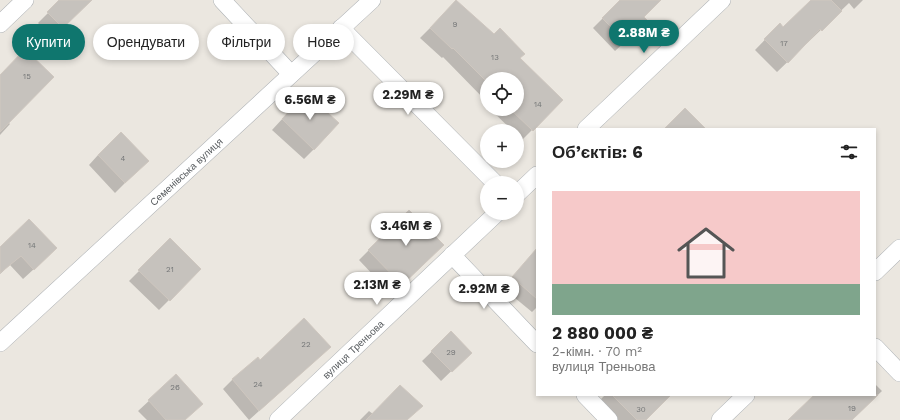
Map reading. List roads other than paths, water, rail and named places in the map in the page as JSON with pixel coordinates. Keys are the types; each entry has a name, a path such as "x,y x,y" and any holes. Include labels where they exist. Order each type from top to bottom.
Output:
{"street":[{"path":"0,24 25,0"},
{"path":"222,0 291,74"},
{"name":"Семенівська вулиця","path":"345,24 372,0"},
{"path":"587,128 722,0"},
{"path":"354,41 488,176"},
{"name":"Семенівська вулиця","path":"0,343 306,60"},
{"path":"524,187 536,176"},
{"name":"вулиця Треньова","path":"278,420 490,220"},
{"path":"876,271 900,248"},
{"path":"452,255 536,343"},
{"path":"876,348 900,373"},
{"path":"586,396 609,420"},
{"path":"720,420 745,396"}]}
